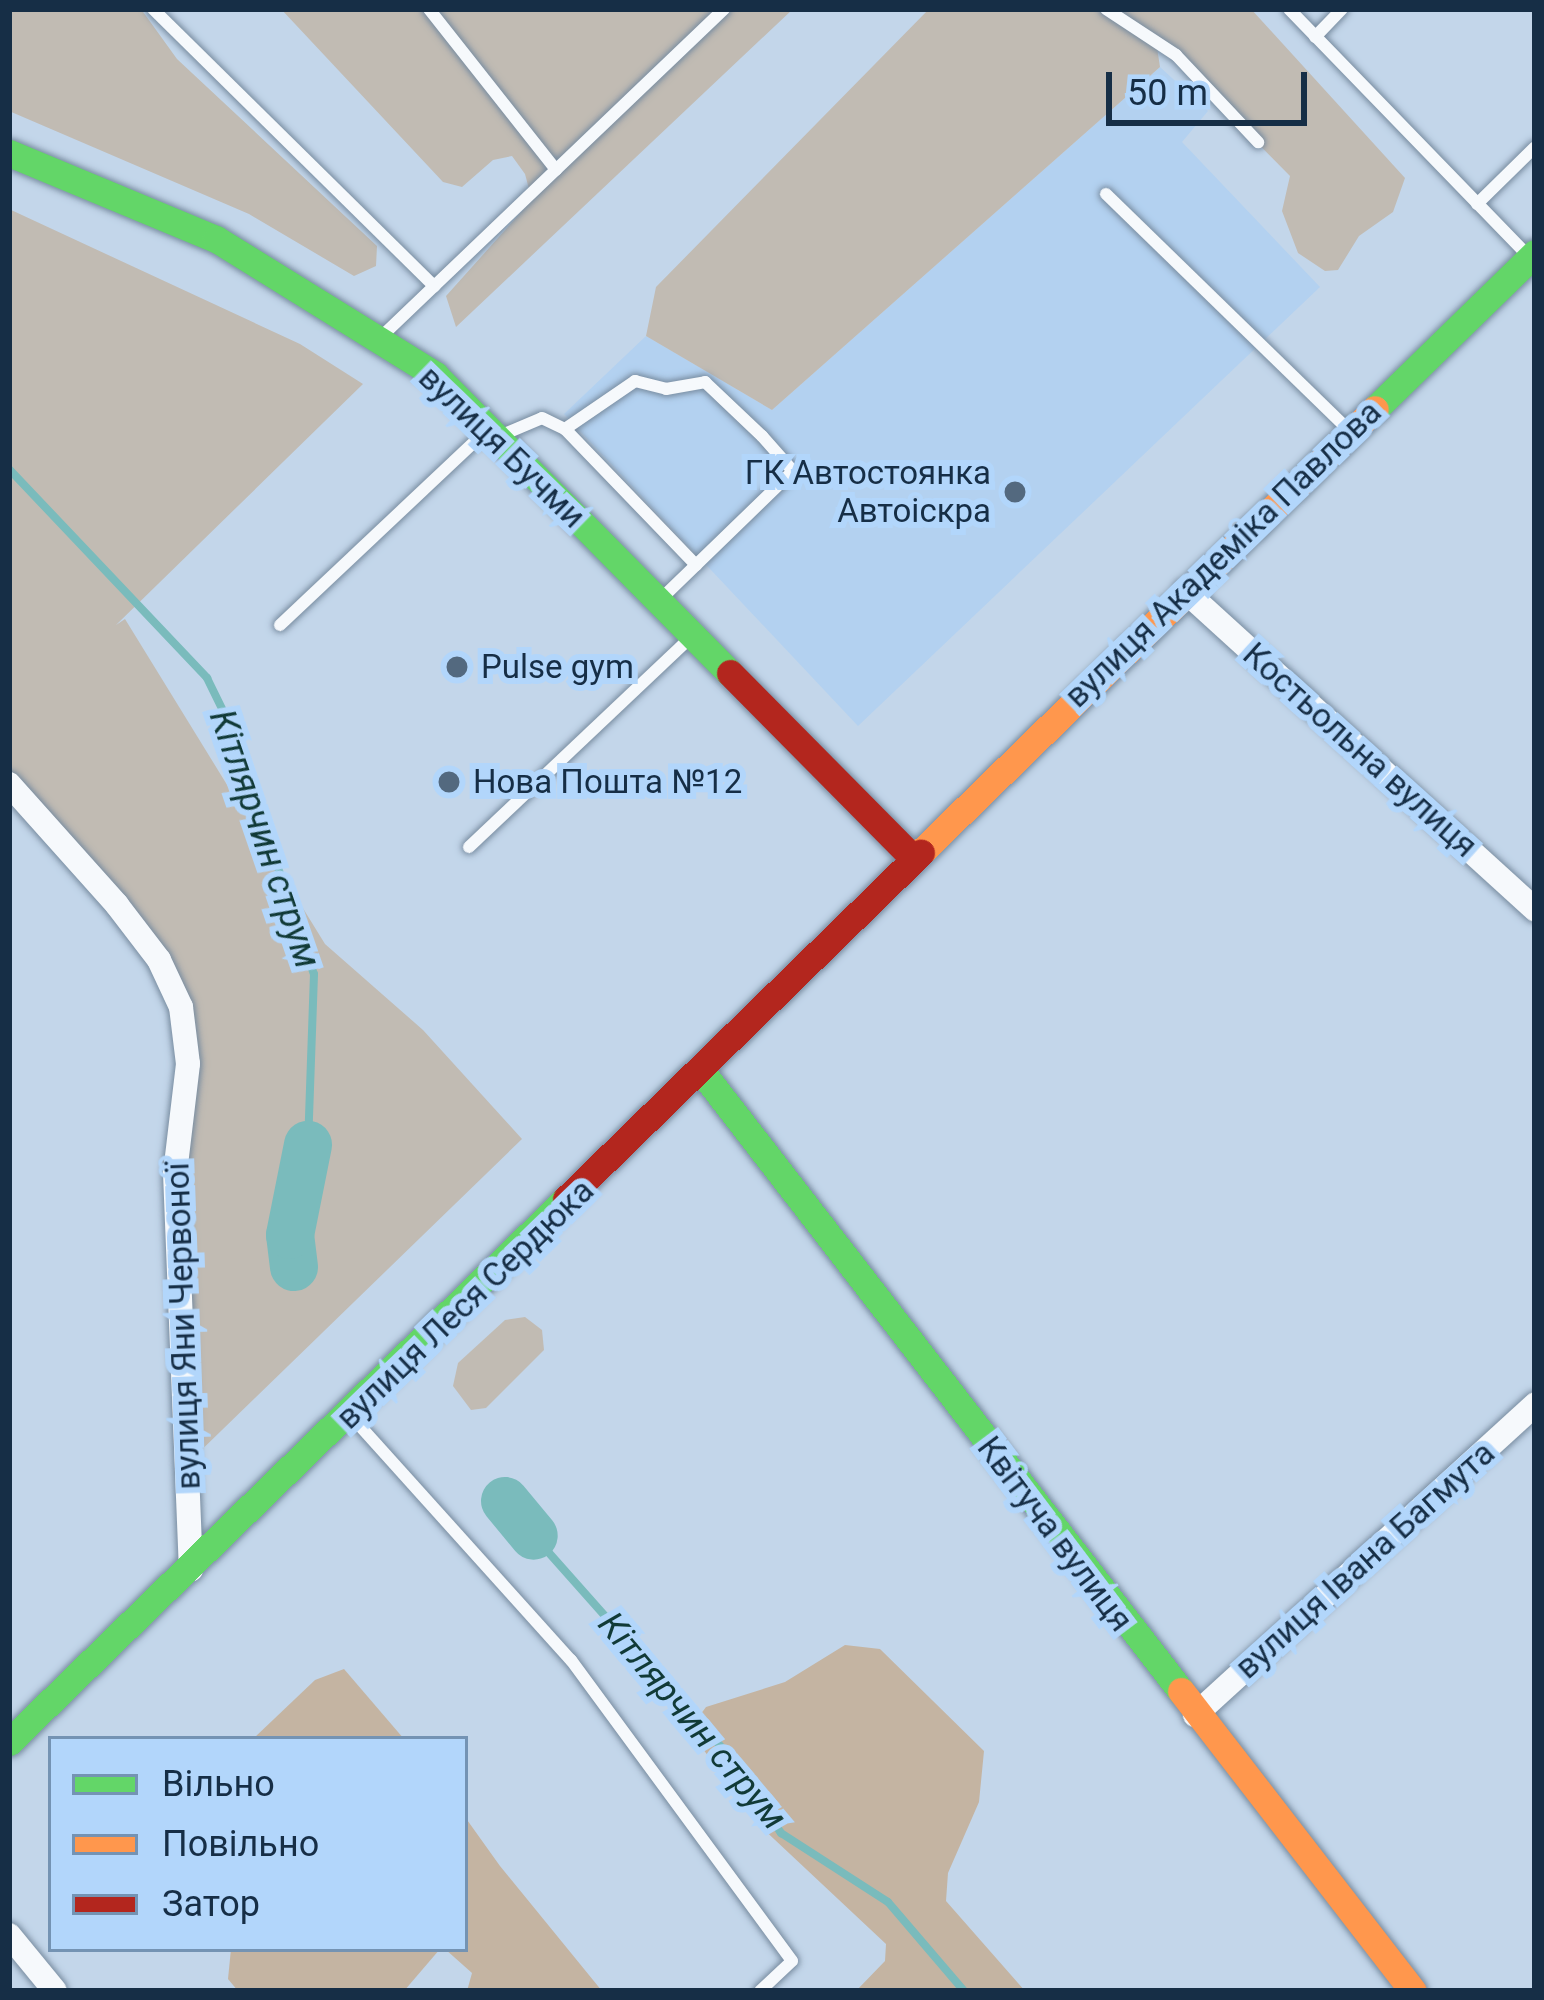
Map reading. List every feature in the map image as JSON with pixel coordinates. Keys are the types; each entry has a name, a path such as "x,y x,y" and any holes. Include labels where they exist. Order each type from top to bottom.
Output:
{"street":[{"name":"вулиця Бучми","path":"9,153 215,239 435,375 911,856"},
{"name":"вулиця Академіка Павлова","path":"911,856 1533,255"},
{"name":"Костьольна вулиця","path":"1185,591 1535,909"},
{"name":"вулиця Яни Червоної","path":"9,784 117,905 159,960 181,1007 188,1064 175,1172 191,1570"},
{"name":"вулиця Леся Сердюка","path":"9,1742 702,1072 911,856"},
{"name":"Квітуча вулиця","path":"702,1072 1413,1991"},
{"name":"вулиця Івана Багмута","path":"1195,1715 1535,1404"},
{"path":"9,1935 55,1991"}],"lane":[{"path":"153,9 434,286"},
{"path":"429,9 556,170"},
{"path":"379,340 724,9"},
{"path":"1106,9 1176,55 1258,142"},
{"path":"1289,9 1533,255"},
{"path":"1315,37 1342,9"},
{"path":"1478,203 1535,147"},
{"path":"1106,194 1351,431"},
{"path":"566,429 635,381 666,389 706,382 793,471 658,602"},
{"path":"280,626 492,433 542,418 566,429 696,565"},
{"path":"469,848 692,636"},
{"path":"350,1415 571,1660 792,1961 760,1991"}],"shaded area":[{"path":"9,9 141,9 177,59 377,246 376,266 354,276 249,214 9,111"},
{"path":"281,9 793,9 456,327 446,296 532,200 525,174 512,156 493,160 462,187 443,182"},
{"path":"929,9 1251,9 1405,178 1393,212 1359,236 1338,270 1325,271 1298,253 1282,211 1290,176 1156,41 1160,67 772,410 646,336 656,287"},
{"path":"1160,67 1208,111 1182,142 1320,287 858,726 564,414 646,336 772,410"},
{"path":"9,209 300,344 363,384 116,625 125,619 325,944 423,1030 522,1139 187,1464 175,1173 188,1064 159,960 9,788"},
{"path":"525,1317 542,1330 544,1350 486,1408 471,1410 453,1386 458,1363 505,1320"},
{"path":"845,1645 880,1649 984,1751 979,1802 948,1873 946,1901 1025,1991 856,1991 885,1961 886,1944 759,1825 689,1730 706,1707 785,1682"},
{"path":"344,1669 401,1736 256,1736 315,1680"},
{"path":"468,1821 602,1991 467,1991 472,1973 448,1952 468,1952"},
{"path":"231,1952 437,1952 404,1991 238,1991 228,1979"}],"waterway":[{"name":"Кітлярчин струм","path":"9,469 207,678 230,725 314,974 308,1145"},
{"path":"294,1267 290,1235 308,1145"},
{"path":"505,1501 534,1536"},
{"name":"Кітлярчин струм","path":"534,1536 732,1759 781,1833 888,1902 964,1991"}],"traffic: fast":[{"path":"9,153 216,239 435,375 730,673"},
{"path":"1375,409 1535,253"},
{"path":"702,1072 1181,1691"},
{"path":"9,1742 566,1199"}],"traffic: slow":[{"path":"921,852 1375,409"},
{"path":"1181,1691 1413,1991"}],"traffic: jam":[{"path":"730,673 911,856"},
{"path":"566,1199 921,852"}],"place":[{"name":"ГК Автостоянка Автоіскра","path":"1015,492"},
{"name":"Pulse gym","path":"457,667"},
{"name":"Нова Пошта №12","path":"449,782"}]}
